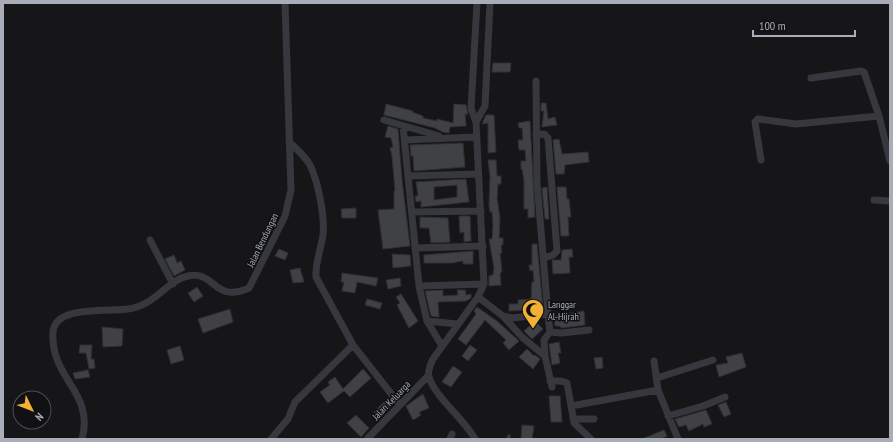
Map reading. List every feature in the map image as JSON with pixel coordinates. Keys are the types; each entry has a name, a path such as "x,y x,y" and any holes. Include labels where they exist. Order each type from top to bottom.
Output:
{"street":[{"name":"Jalan Bendungan","path":"82,439 86,417 80,398 60,369 53,344 55,325 61,317 70,313 129,309 144,306 173,284 187,276 202,276 224,293 240,292 249,288 285,216 291,190 286,3"},
{"path":"475,439 440,395 428,376 429,368 442,346 478,297 484,284 476,122 471,108 477,3"},
{"path":"476,122 485,106 490,3"},
{"path":"811,78 860,70 864,72 879,116 890,161"},
{"path":"536,81 538,183 550,332 544,340 545,356 551,384 562,381 567,383 574,423 591,439"},
{"path":"761,160 755,122 758,119 796,124 879,116"},
{"path":"384,120 443,137"},
{"path":"403,126 419,286 427,321 442,346"},
{"path":"536,134 544,134 548,138 554,210 556,251 553,255 544,258"},
{"path":"405,140 443,137 476,137"},
{"path":"290,142 310,166 314,176 323,221 323,234 315,270 316,277 353,344 400,406"},
{"path":"408,176 478,174"},
{"path":"538,183 551,182"},
{"path":"874,200 890,201"},
{"path":"540,212 554,210"},
{"path":"412,212 481,211"},
{"path":"150,240 173,284"},
{"path":"415,248 483,246"},
{"path":"419,286 484,284"},
{"path":"478,297 503,316 523,338 545,356"},
{"path":"503,316 512,318 548,314"},
{"path":"427,321 457,324"},
{"path":"550,332 561,333 589,330"},
{"path":"271,439 288,419 295,402 353,344"},
{"path":"657,378 713,360"},
{"path":"654,361 658,390 678,439"},
{"name":"Jalan Keluarga","path":"368,438 428,376"},
{"path":"571,406 658,390"},
{"path":"668,416 703,406 725,397"},
{"path":"574,419 594,419"}],"building":[{"path":"493,63 511,63 510,72 492,72"},
{"path":"541,103 546,103 548,119 555,117 557,125 542,127 544,111 541,111"},
{"path":"386,104 413,111 412,112 423,116 423,118 437,121 437,119 453,123 454,104 466,105 468,114 465,114 466,126 450,127 449,133 443,132 435,128 384,115"},
{"path":"486,115 494,115 496,152 488,153 488,123 482,124"},
{"path":"530,121 535,217 528,218 528,209 524,209 524,180 521,169 521,161 526,161 525,150 519,150 518,140 523,140 522,128 519,128 518,123"},
{"path":"388,126 398,129 402,180 410,246 383,249 378,210 394,209 395,191 390,148 393,147 391,138 385,137"},
{"path":"559,139 562,154 588,152 589,162 565,165 564,174 556,174 553,140"},
{"path":"463,143 465,167 414,171 413,156 411,156 410,145"},
{"path":"488,160 496,160 497,176 501,176 501,184 498,184 497,198 500,218 499,238 503,238 503,245 501,245 502,253 500,253 502,272 500,273 501,285 489,286 489,276 493,275 494,268 489,239 492,239 493,226 492,212 490,212 489,205 490,176"},
{"path":"466,179 469,202 421,207 421,201 416,202 415,196 418,196 416,182","holes":["457,185 457,197 434,200 434,187"]},
{"path":"547,187 549,219 545,219 542,188"},
{"path":"557,187 566,187 567,199 569,199 571,217 568,217 569,236 561,236"},
{"path":"356,208 356,218 342,218 341,209"},
{"path":"459,216 470,216 471,241 464,242 464,232 460,233"},
{"path":"420,217 448,218 450,242 431,243 429,228 420,228"},
{"path":"532,244 537,244 543,309 509,311 509,304 518,304 518,300 531,299 532,282 534,282 533,270 530,271 529,265 532,265"},
{"path":"279,249 288,253 285,260 275,256"},
{"path":"572,249 573,257 569,257 570,273 553,274 552,260 561,260 562,250"},
{"path":"473,251 473,264 463,264 463,261 452,263 424,263 424,255"},
{"path":"392,254 410,255 411,266 393,268"},
{"path":"174,255 177,263 181,261 185,270 174,276 165,259"},
{"path":"300,268 304,282 293,283 290,270"},
{"path":"342,273 378,278 376,286 357,282 355,293 342,291 344,282 341,282"},
{"path":"400,278 401,286 388,289 386,280"},
{"path":"197,287 203,296 194,302 188,293"},
{"path":"443,290 443,296 458,295 457,290 465,290 466,295 471,294 471,298 466,301 438,302 439,317 431,316 425,291"},
{"path":"401,294 418,321 409,328 397,305 400,303 396,297"},
{"path":"367,299 382,303 380,309 365,305"},
{"path":"477,307 497,321 519,341 509,350 503,343 506,340 485,320 466,345 458,339 476,314 474,311"},
{"path":"230,309 233,322 203,333 198,319"},
{"path":"584,311 585,325 561,328 560,326 555,326 554,316"},
{"name":"Langgar Al-Hijrah","path":"535,321 543,329 532,339 524,331"},
{"path":"102,327 123,329 122,346 103,347"},
{"path":"559,342 561,353 558,353 560,363 552,365 549,344"},
{"path":"80,345 92,345 91,359 94,359 95,368 89,369 86,353 79,353"},
{"path":"470,345 477,350 468,361 462,356"},
{"path":"180,346 184,360 171,364 167,350"},
{"path":"527,349 534,356 535,355 540,359 533,369 519,357"},
{"path":"742,353 746,367 719,377 716,365 728,363 726,357"},
{"path":"602,357 603,368 596,369 594,358"},
{"path":"453,366 462,372 451,387 442,382"},
{"path":"363,369 371,378 350,397 344,391 328,403 320,392 330,385 328,382 335,377 343,389"},
{"path":"88,370 90,377 75,379 73,373"},
{"path":"423,394 429,408 419,412 421,415 413,420 406,406"},
{"path":"549,396 560,396 562,422 551,422"},
{"path":"388,398 393,405 380,418 374,412"},
{"path":"726,402 731,414 724,417 718,405"},
{"path":"706,410 712,424 704,427 703,424 689,431 686,425 679,427 675,419"},
{"path":"356,415 369,428 361,437 347,423"},
{"path":"522,425 534,426 532,439 521,439"},
{"path":"664,430 667,436 661,439 642,439"}],"place":[{"name":"Langgar Al-Hijrah","path":"533,330"}]}
